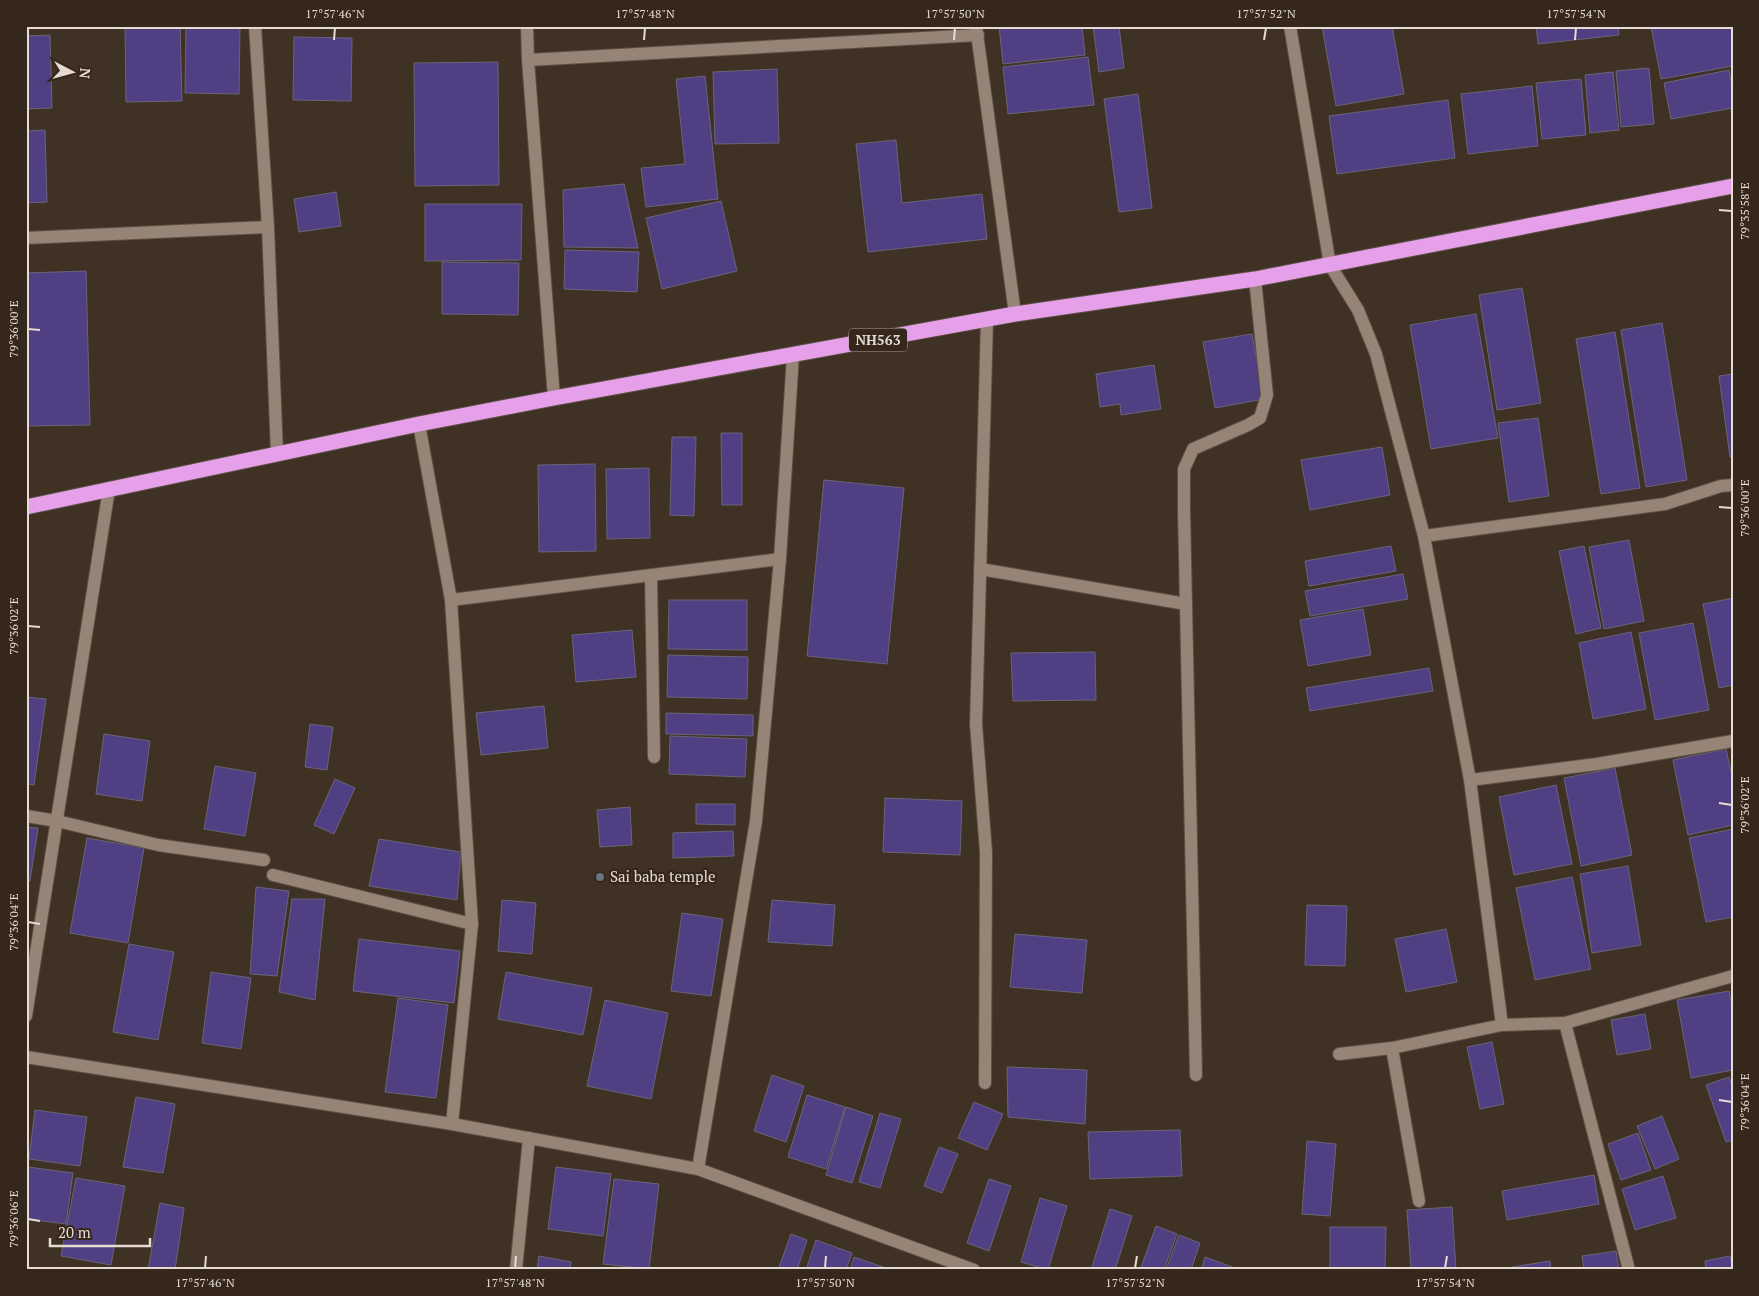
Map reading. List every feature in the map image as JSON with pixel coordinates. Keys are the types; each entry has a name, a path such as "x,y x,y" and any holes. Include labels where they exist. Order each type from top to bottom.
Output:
{"highway":[{"name":"NH563","path":"26,507 418,424 554,398 1015,314 1255,279 1733,186"}],"street":[{"path":"255,26 268,227 277,454"},
{"path":"527,26 554,398"},
{"path":"1290,26 1330,265 1358,310 1376,354 1424,536 1470,780 1502,1024"},
{"path":"528,60 977,30 1015,314"},
{"path":"26,238 268,227"},
{"path":"1196,1075 1184,469 1193,449 1248,426 1260,418 1268,396 1255,279"},
{"path":"985,1083 986,852 976,724 987,320"},
{"path":"698,1169 756,821 780,559 793,355"},
{"path":"418,424 451,600 472,924 452,1124"},
{"path":"1424,536 1665,504 1721,486 1733,485"},
{"path":"26,1016 108,489"},
{"path":"451,600 780,559"},
{"path":"980,569 1186,604"},
{"path":"650,575 654,757"},
{"path":"1470,780 1597,764 1733,741"},
{"path":"26,816 57,821 158,845 264,860"},
{"path":"273,875 472,924"},
{"path":"1339,1054 1392,1048 1502,1024 1565,1023 1733,976"},
{"path":"1565,1023 1629,1270"},
{"path":"1392,1048 1419,1201"},
{"path":"26,1057 452,1124 698,1169 974,1270"},
{"path":"516,1270 530,1138"}],"building":[{"path":"125,26 180,26 182,101 126,102"},
{"path":"186,26 240,26 239,94 185,93"},
{"path":"709,26 709,28 648,27"},
{"path":"999,26 1082,26 1085,55 1003,64"},
{"path":"1093,26 1119,26 1124,68 1099,72"},
{"path":"1322,26 1392,26 1404,94 1336,106"},
{"path":"1536,26 1618,26 1619,35 1538,44"},
{"path":"1733,26 1733,66 1661,79 1651,27"},
{"path":"50,35 52,108 26,109 26,36"},
{"path":"294,37 352,38 351,101 293,100"},
{"path":"1088,57 1094,105 1008,114 1003,67"},
{"path":"498,62 499,185 415,186 414,63"},
{"path":"1649,68 1654,124 1621,127 1616,71"},
{"path":"777,69 779,143 715,144 713,72"},
{"path":"1729,70 1733,92 1733,108 1671,119 1664,83"},
{"path":"1613,72 1619,130 1590,133 1585,75"},
{"path":"705,76 718,199 646,207 641,168 685,164 676,79"},
{"path":"1581,79 1586,135 1542,139 1536,83"},
{"path":"1532,86 1538,146 1468,154 1461,94"},
{"path":"1138,94 1152,208 1119,212 1104,99"},
{"path":"1448,100 1455,158 1337,174 1329,116"},
{"path":"45,130 47,202 26,203 26,131"},
{"path":"896,140 902,203 982,194 987,239 868,252 856,144"},
{"path":"624,184 638,248 564,247 563,190"},
{"path":"336,192 341,226 299,232 294,199"},
{"path":"721,201 737,271 662,289 646,218"},
{"path":"425,204 522,204 521,260 425,261"},
{"path":"565,250 639,252 637,292 564,289"},
{"path":"442,262 519,263 518,315 442,314"},
{"path":"86,271 90,425 26,426 26,273"},
{"path":"1522,288 1541,403 1497,410 1479,295"},
{"path":"1476,314 1498,438 1431,449 1410,325"},
{"path":"1662,323 1687,480 1646,487 1621,330"},
{"path":"1615,332 1640,488 1601,494 1576,339"},
{"path":"1252,334 1264,399 1215,408 1203,342"},
{"path":"1154,365 1161,409 1121,415 1120,404 1100,407 1096,374"},
{"path":"1733,374 1733,457 1730,457 1719,376"},
{"path":"1538,418 1549,496 1509,502 1498,423"},
{"path":"721,433 742,433 742,505 722,505"},
{"path":"672,437 696,437 694,516 670,515"},
{"path":"1382,447 1390,495 1310,510 1301,460"},
{"path":"595,464 596,551 539,552 538,465"},
{"path":"649,468 650,538 607,539 606,469"},
{"path":"824,480 904,488 887,664 807,656"},
{"path":"1629,540 1644,621 1604,629 1589,547"},
{"path":"1391,546 1396,571 1309,586 1305,561"},
{"path":"1584,546 1601,628 1576,634 1559,551"},
{"path":"1403,574 1408,599 1310,616 1305,591"},
{"path":"1733,598 1733,685 1719,688 1703,604"},
{"path":"669,600 747,600 747,650 668,649"},
{"path":"1363,609 1371,655 1308,666 1300,620"},
{"path":"1693,623 1709,710 1655,720 1639,633"},
{"path":"632,630 636,677 576,682 572,635"},
{"path":"1631,632 1646,709 1593,719 1579,643"},
{"path":"1095,652 1096,700 1013,701 1011,653"},
{"path":"668,655 748,657 747,699 667,697"},
{"path":"1429,668 1433,691 1310,711 1306,688"},
{"path":"26,697 46,699 34,785 26,784"},
{"path":"544,706 548,748 481,755 476,713"},
{"path":"666,713 753,715 753,736 666,734"},
{"path":"310,724 333,727 327,770 305,767"},
{"path":"104,734 150,741 142,801 96,794"},
{"path":"670,736 747,739 745,777 669,774"},
{"path":"1726,749 1733,781 1733,825 1688,835 1673,760"},
{"path":"215,766 256,773 245,836 204,829"},
{"path":"1615,768 1632,855 1581,866 1564,778"},
{"path":"335,779 355,788 334,834 314,825"},
{"path":"1556,785 1572,864 1514,875 1499,797"},
{"path":"885,798 962,801 960,855 883,852"},
{"path":"696,804 735,804 735,825 696,824"},
{"path":"630,807 632,845 600,847 597,810"},
{"path":"26,827 38,828 30,881 26,881"},
{"path":"1733,829 1733,917 1706,922 1689,838"},
{"path":"733,831 734,856 673,858 673,833"},
{"path":"87,838 144,848 128,943 70,933"},
{"path":"379,839 461,852 457,900 369,886"},
{"path":"1628,866 1641,945 1592,953 1580,874"},
{"path":"1572,877 1591,969 1535,980 1516,888"},
{"path":"256,887 289,891 277,976 250,974"},
{"path":"292,899 325,899 315,1000 279,992"},
{"path":"502,900 536,903 532,954 498,951"},
{"path":"772,900 835,905 832,946 768,942"},
{"path":"1307,905 1347,906 1345,966 1305,965"},
{"path":"682,913 723,919 711,996 671,991"},
{"path":"1446,929 1457,982 1406,992 1395,939"},
{"path":"1015,934 1087,940 1082,993 1010,987"},
{"path":"359,939 460,951 454,1003 353,991"},
{"path":"129,944 174,952 158,1040 113,1032"},
{"path":"211,972 251,978 241,1049 202,1043"},
{"path":"506,972 592,988 583,1035 498,1019"},
{"path":"1729,991 1733,1011 1733,1070 1691,1078 1677,1000"},
{"path":"398,998 448,1005 436,1098 385,1092"},
{"path":"605,1000 668,1013 651,1099 587,1086"},
{"path":"1645,1014 1651,1049 1617,1055 1611,1020"},
{"path":"1492,1042 1504,1104 1480,1109 1467,1047"},
{"path":"1007,1067 1087,1070 1085,1124 1008,1117"},
{"path":"772,1075 804,1086 786,1142 754,1131"},
{"path":"1729,1077 1733,1088 1733,1140 1726,1142 1706,1085"},
{"path":"807,1095 845,1107 826,1169 788,1157"},
{"path":"136,1097 175,1104 163,1173 123,1167"},
{"path":"974,1102 1003,1114 987,1150 958,1138"},
{"path":"846,1107 873,1116 852,1183 826,1175"},
{"path":"35,1110 87,1117 80,1166 29,1159"},
{"path":"880,1113 901,1119 880,1188 859,1182"},
{"path":"1662,1116 1679,1159 1655,1169 1637,1126"},
{"path":"1180,1130 1182,1176 1090,1179 1088,1132"},
{"path":"1638,1133 1651,1170 1621,1180 1608,1144"},
{"path":"1307,1141 1336,1144 1330,1216 1302,1214"},
{"path":"939,1147 958,1154 942,1193 924,1186"},
{"path":"28,1167 73,1173 66,1224 26,1219"},
{"path":"556,1167 611,1174 603,1236 548,1229"},
{"path":"1594,1175 1599,1204 1507,1220 1502,1191"},
{"path":"1663,1176 1676,1218 1635,1230 1622,1189"},
{"path":"76,1178 125,1186 111,1265 61,1256"},
{"path":"614,1179 659,1184 649,1269 603,1264"},
{"path":"989,1179 1011,1186 989,1251 967,1243"},
{"path":"1040,1198 1067,1206 1048,1270 1021,1262"},
{"path":"160,1203 184,1208 175,1270 148,1270"},
{"path":"1452,1207 1456,1270 1411,1270 1407,1210"},
{"path":"1110,1209 1132,1216 1115,1270 1091,1270"},
{"path":"1156,1226 1177,1234 1164,1270 1140,1270"},
{"path":"1330,1227 1386,1227 1385,1270 1330,1270"},
{"path":"791,1234 807,1240 797,1270 778,1270"},
{"path":"1179,1235 1200,1243 1191,1270 1166,1270"},
{"path":"816,1240 852,1253 846,1270 806,1270"},
{"path":"1616,1251 1619,1270 1584,1270 1582,1256"},
{"path":"539,1256 571,1262 570,1270 537,1270"},
{"path":"1730,1256 1733,1270 1706,1270 1705,1261"},
{"path":"854,1257 892,1270 850,1270"},
{"path":"1205,1257 1238,1269 1238,1270 1201,1270"},
{"path":"1550,1261 1551,1270 1512,1270 1512,1267"}],"place":[{"name":"Sai baba temple","path":"600,877"}]}
